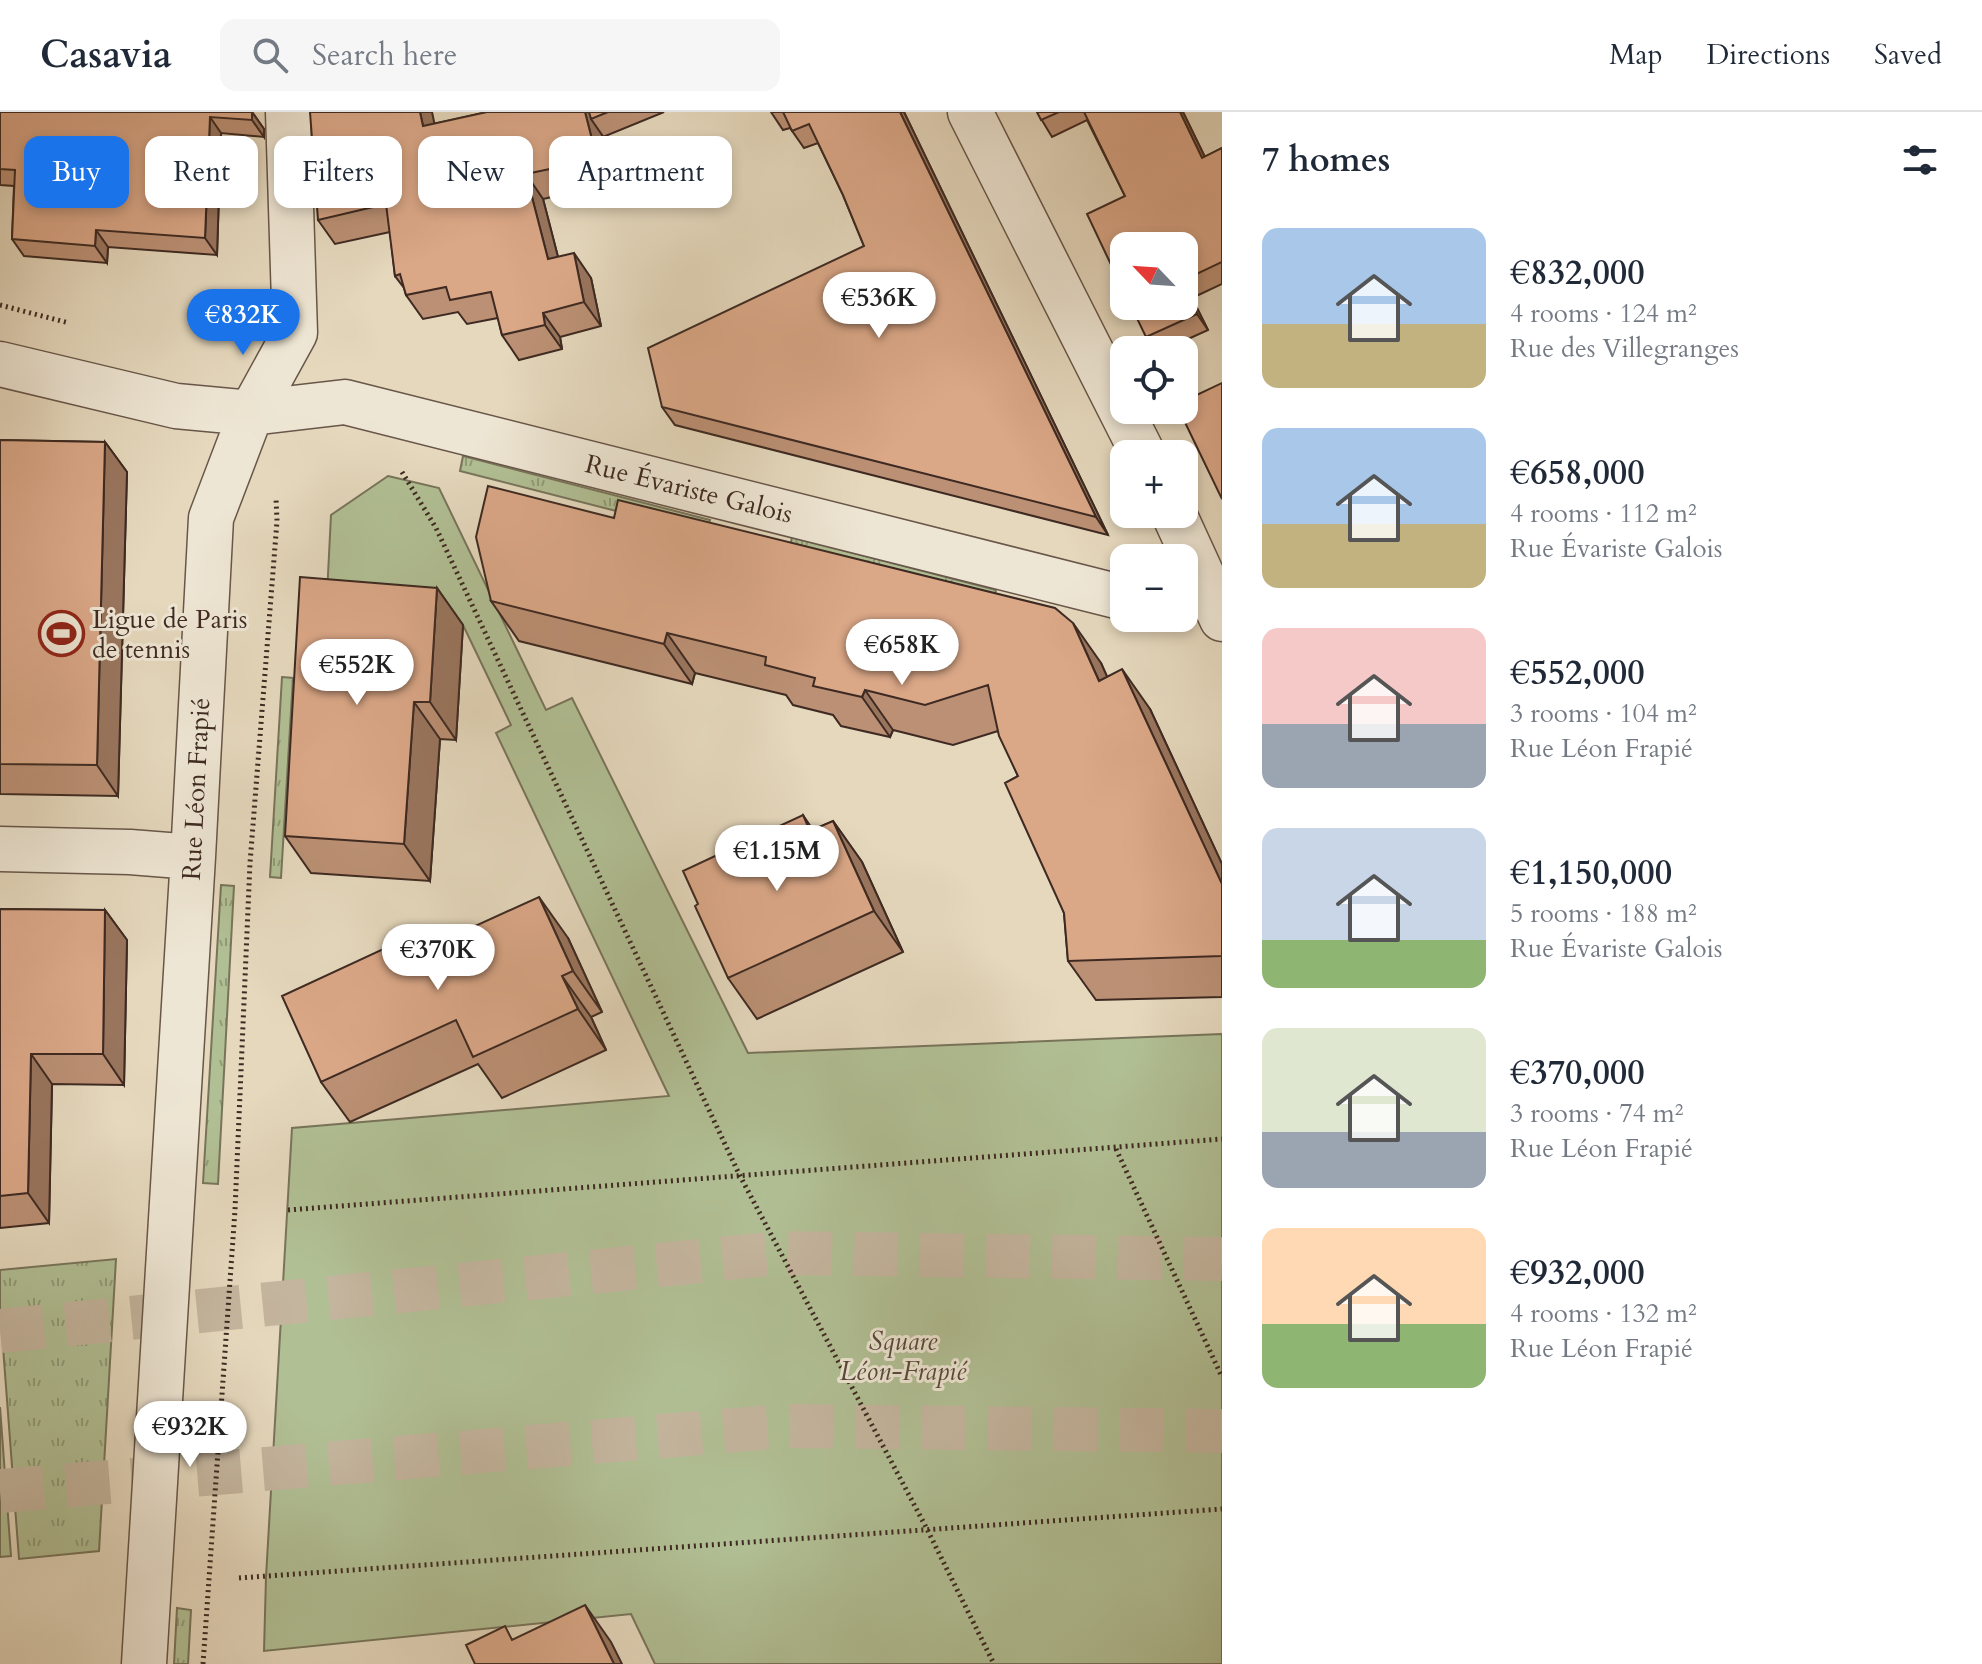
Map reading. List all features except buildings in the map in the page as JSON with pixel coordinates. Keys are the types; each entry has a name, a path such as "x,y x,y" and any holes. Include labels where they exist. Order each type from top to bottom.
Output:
{"street":[{"name":"Rue Léon Frapié","path":"144,1664 211,518 251,413 295,333 288,112"},
{"path":"970,112 1136,440"},
{"name":"Rue Évariste Galois","path":"0,364 176,406 251,413 345,402 1110,594"},
{"path":"1180,528 1222,619"},
{"path":"1198,618 1222,626"},
{"path":"0,849 193,857"}],"path":[{"path":"401,470 436,528 739,1174 927,1529 994,1664"},
{"path":"203,1664 235,1210 250,863 277,521 276,493"},
{"path":"288,1210 1222,1139"},
{"path":"1116,1149 1222,1377"},
{"path":"239,1578 1222,1509"}],"green space":[{"path":"463,456 710,520 706,534 460,471"},
{"name":"Square Léon-Frapié","path":"388,476 439,488 546,710 572,698 748,1053 1222,1034 1222,1664 655,1664 631,1614 264,1651 292,1128 669,1096 496,733 511,725 463,625 326,614 331,515"},
{"path":"792,537 996,590 992,605 789,552"},
{"path":"282,677 293,678 281,878 270,877"},
{"path":"221,885 234,886 218,1184 203,1183"},
{"path":"116,1259 99,1551 19,1559 0,1307 0,1270"},
{"path":"0,1407 11,1556 0,1557"},
{"path":"177,1608 191,1610 188,1664 174,1664"}],"tunnel":[{"path":"0,1331 779,1253 1222,1259"},
{"path":"0,1491 784,1426 1222,1431"}],"place":[{"name":"Ligue de Paris de tennis","path":"61,634"}]}
